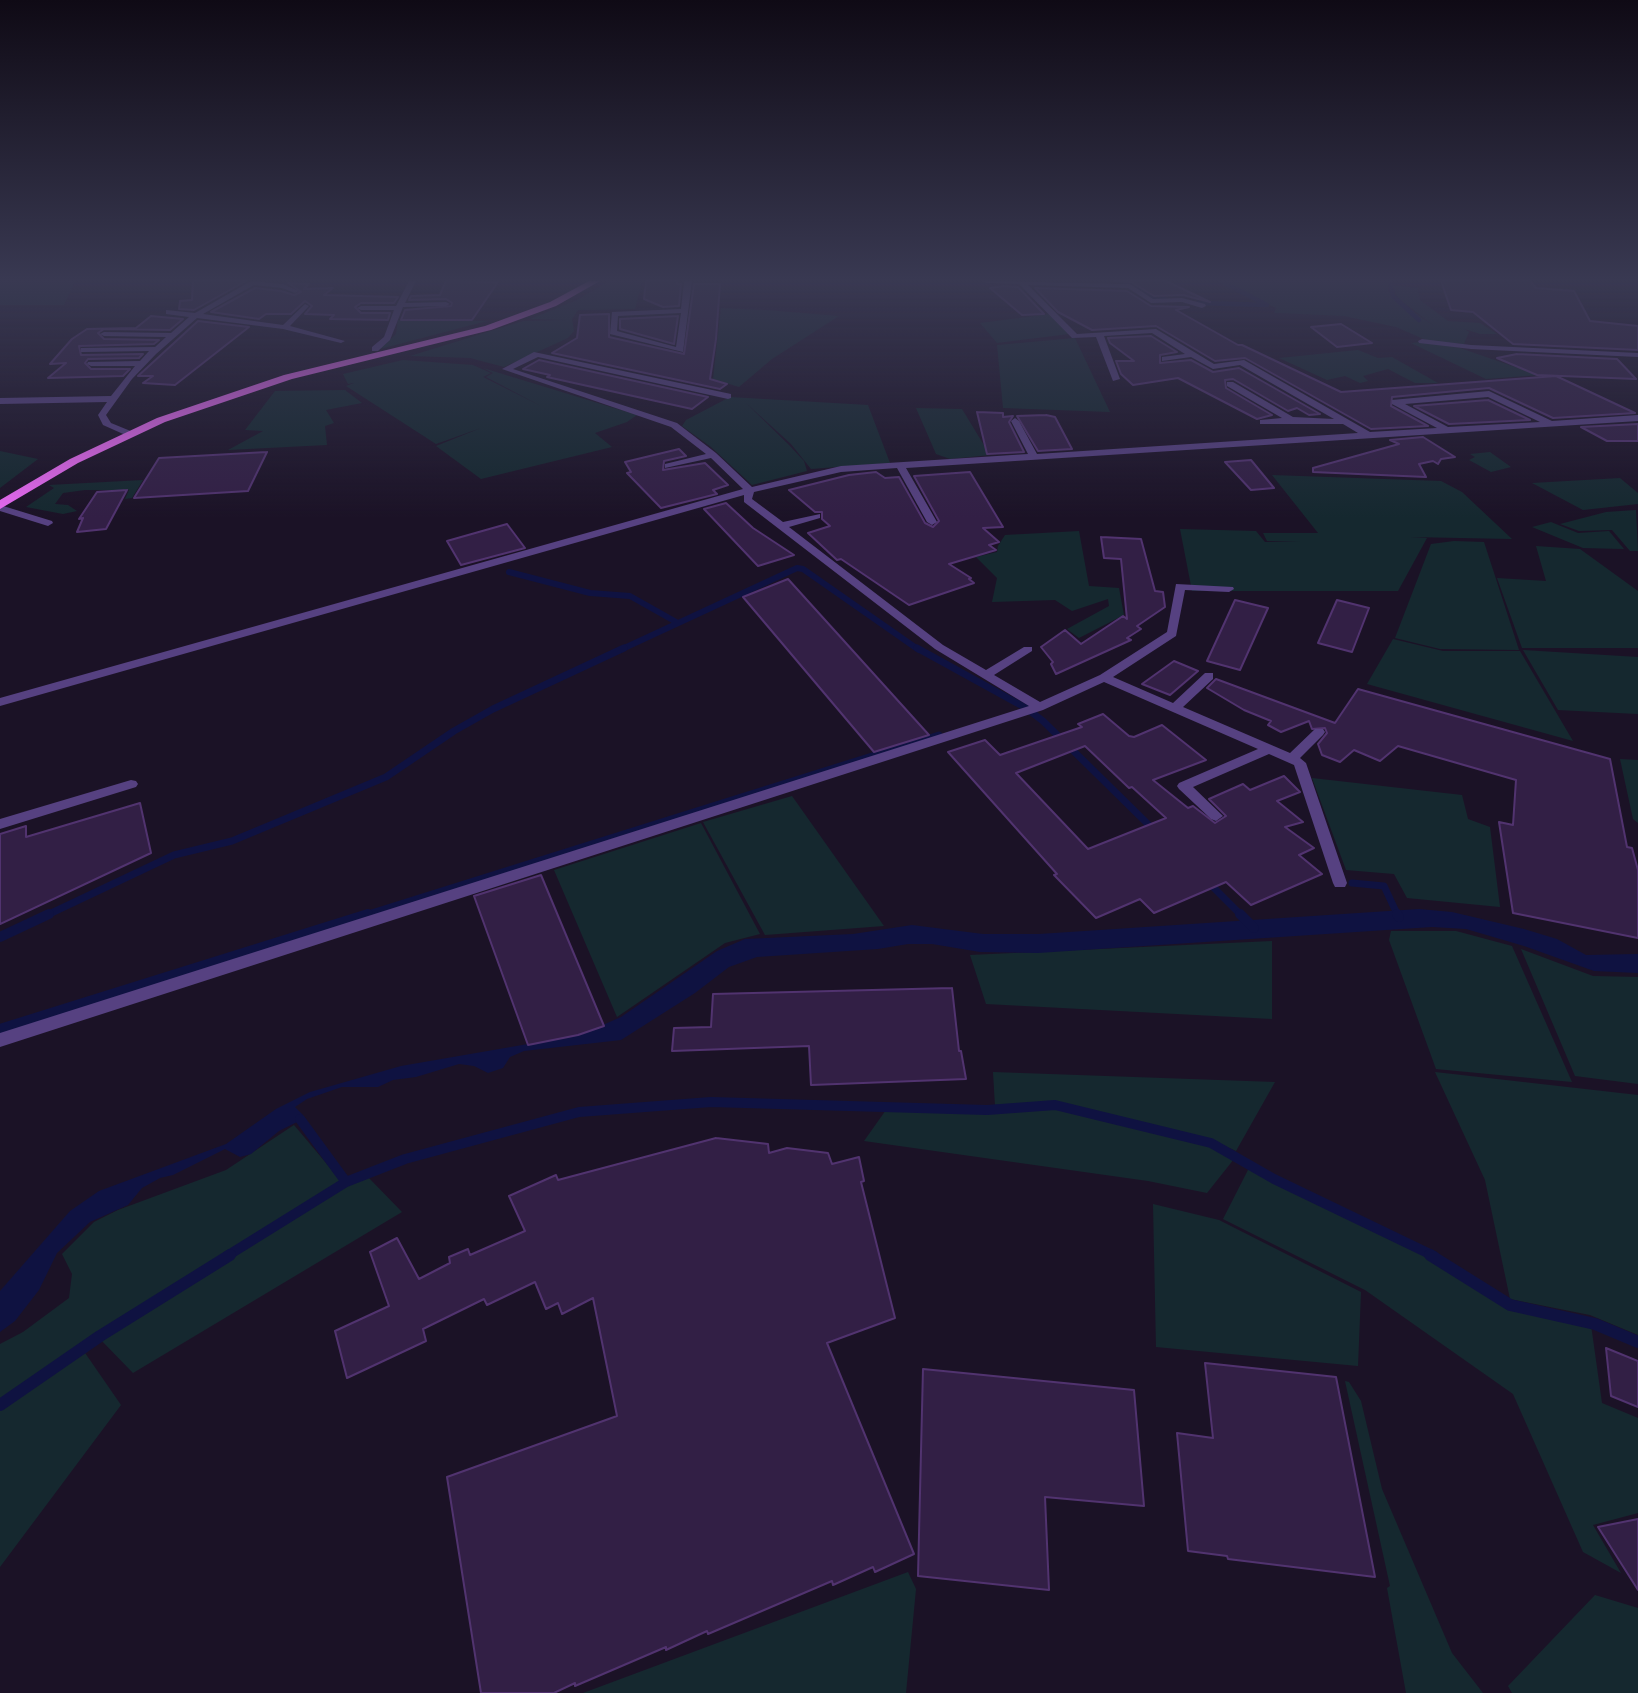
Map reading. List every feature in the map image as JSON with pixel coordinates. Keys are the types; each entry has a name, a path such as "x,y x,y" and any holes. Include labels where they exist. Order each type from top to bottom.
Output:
{"main road":[{"path":"0,507 74,461 130,434 242,391 363,360"}],"street":[{"path":"130,434 107,425 102,415 112,399 146,360"},
{"path":"525,360 506,369 674,425 713,455 750,490"},
{"path":"564,360 728,396"},
{"path":"1109,360 1116,379"},
{"path":"1201,360 1213,367 1241,362 1369,435"},
{"path":"91,365 143,363"},
{"path":"1230,384 1292,420"},
{"path":"1445,429 1395,402 1489,394 1549,423"},
{"path":"0,401 112,399"},
{"path":"0,702 750,490 841,469 1638,418"},
{"path":"1015,421 1034,456"},
{"path":"1263,422 1346,422"},
{"path":"668,466 713,455"},
{"path":"900,465 932,522"},
{"path":"750,490 747,500 939,647 1040,707"},
{"path":"0,507 48,523"},
{"path":"781,526 816,516"},
{"path":"0,1040 1040,707 1104,678 1172,634 1180,586 1229,589"},
{"path":"986,675 1028,649"},
{"path":"1174,709 1209,676"},
{"path":"1104,678 1300,763 1340,883"},
{"path":"1292,759 1319,732"},
{"path":"1216,816 1184,786 1269,749"},
{"path":"0,824 131,784"}],"shaded area":[{"path":"403,360 473,365 491,373 483,377 541,406 486,377 493,373 483,368 637,415 627,422 595,433 612,447 481,479 436,446 481,428 436,444 346,386 354,383 348,384 343,374"},
{"path":"478,360 519,360 504,367"},
{"path":"715,360 771,360 739,387 713,379"},
{"path":"998,360 1085,360 1110,412 1003,408"},
{"path":"1283,360 1397,360 1438,383 1415,383 1388,369 1363,376 1368,381 1360,383 1345,376 1327,380"},
{"path":"1446,360 1495,360 1538,375 1486,379"},
{"path":"345,390 362,403 326,410 334,423 325,426 327,445 228,450 263,431 245,430 275,391"},
{"path":"730,397 868,405 890,463 811,469 791,444 746,403 804,461 807,471 752,485 711,447 682,426 686,420"},
{"path":"916,408 962,409 990,455 950,459 936,454"},
{"path":"0,451 38,459 0,488"},
{"path":"1490,452 1511,467 1491,472 1469,460 1475,457 1470,454"},
{"path":"1272,475 1441,481 1462,492 1512,539 1410,537 1427,538 1398,591 1192,591 1180,529 1256,531 1265,542 1300,541 1267,541 1263,533 1318,533"},
{"path":"1620,478 1638,493 1638,504 1583,510 1532,483"},
{"path":"143,480 132,498 125,499 129,490 85,490 63,493 55,504 68,505 77,511 63,514 26,507 54,488 49,485"},
{"path":"1636,510 1638,551 1630,551 1612,530 1579,531 1560,524 1606,512"},
{"path":"1551,522 1578,533 1609,531 1624,549 1583,548 1532,527"},
{"path":"1079,531 1089,586 1119,588 1124,615 1079,638 1067,629 1109,606 1108,599 1072,611 1055,600 992,602 997,578 976,557 997,552 1005,535"},
{"path":"1454,541 1484,542 1519,650 1440,649 1395,638 1431,544"},
{"path":"1536,546 1580,549 1638,591 1638,648 1522,648 1497,578 1546,581"},
{"path":"1393,639 1443,651 1520,651 1573,741 1367,684"},
{"path":"1523,650 1638,657 1638,714 1558,710"},
{"path":"1620,759 1638,760 1638,823 1633,819"},
{"path":"1312,778 1462,795 1468,819 1490,827 1500,907 1407,898 1394,874 1346,870"},
{"path":"792,796 884,926 765,935 703,822"},
{"path":"701,823 760,934 725,943 617,1017 554,870"},
{"path":"1419,909 1452,912 1524,929 1557,939 1586,955 1638,954 1638,973 1594,971 1466,929 1432,927 1038,953 980,952 932,944 908,944 878,949 757,957 729,967 695,993 621,1040 524,1051 510,1057 503,1068 488,1073 474,1066 459,1064 416,1077 393,1080 378,1087 342,1087 307,1099 295,1107 303,1115 297,1122 279,1131 251,1154 240,1157 225,1149 173,1175 160,1178 142,1188 128,1205 90,1222 57,1253 39,1290 15,1321 0,1332 0,1291 70,1211 99,1191 226,1144 276,1109 310,1092 401,1066 580,1035 621,1017 717,951 745,939 853,934 912,925 983,934 1039,934"},
{"path":"1391,931 1456,931 1512,946 1572,1082 1436,1069 1389,940"},
{"path":"1272,941 1272,1019 986,1004 970,955"},
{"path":"1521,949 1593,976 1638,977 1638,1084 1575,1076"},
{"path":"993,1072 1275,1082 1236,1151 1212,1140 1057,1102 995,1106"},
{"path":"1435,1072 1638,1095 1638,1335 1590,1315 1510,1299 1485,1180"},
{"path":"1054,1107 1209,1146 1234,1159 1207,1193 1148,1181 864,1141 886,1110 985,1113"},
{"path":"294,1125 342,1182 101,1332 0,1402 0,1344 23,1332 69,1298 72,1274 62,1254 94,1222 118,1210 226,1170"},
{"path":"1249,1168 1445,1265 1513,1310 1591,1325 1602,1403 1638,1418 1638,1513 1593,1525 1621,1573 1583,1552 1513,1394 1365,1290 1223,1219"},
{"path":"367,1176 402,1212 133,1373 100,1339 347,1183"},
{"path":"1153,1204 1219,1220 1361,1292 1358,1366 1156,1347"},
{"path":"83,1350 121,1405 0,1567 0,1407"},
{"path":"1345,1381 1349,1382 1361,1401 1382,1489 1452,1653 1483,1693 1406,1693 1387,1588 1390,1586"},
{"path":"908,1572 916,1589 906,1693 583,1693"},
{"path":"1595,1595 1638,1608 1638,1693 1512,1693 1508,1686"}],"building":[{"path":"54,360 87,360 85,363 91,369 130,369 123,376 48,378 66,363 50,364"},
{"path":"155,360 207,360 175,385 143,383 153,376 138,376"},
{"path":"539,360 708,397 692,409 547,377 550,375 523,369"},
{"path":"585,360 713,360 710,379 727,384 720,389"},
{"path":"1160,360 1160,363 1191,360 1213,372 1239,368 1320,414 1309,415 1297,408 1288,411 1233,379 1225,380 1226,388 1272,415 1257,419 1178,378 1133,385 1121,374 1116,361"},
{"path":"1249,360 1274,360 1341,392 1556,376 1635,413 1553,418 1489,388 1392,397 1391,406 1428,426 1371,429"},
{"path":"1502,360 1618,360 1636,379 1537,375"},
{"path":"1488,400 1530,420 1449,424 1414,406"},
{"path":"977,412 1013,416 1009,422 1024,452 987,454"},
{"path":"1017,416 1055,417 1072,449 1038,451"},
{"path":"1638,424 1638,441 1607,441 1581,427"},
{"path":"1423,437 1455,457 1441,459 1438,464 1433,461 1419,464 1426,477 1313,472 1313,468 1399,444 1390,440"},
{"path":"679,449 686,456 664,461 663,470 705,463 728,485 713,490 717,494 661,508 627,473 631,472 625,462"},
{"path":"267,452 248,491 134,498 159,458"},
{"path":"1251,460 1274,488 1251,490 1225,462"},
{"path":"876,472 885,478 899,477 925,523 933,527 939,521 914,476 970,472 1003,527 983,528 999,542 989,545 996,550 949,564 971,578 969,579 974,583 909,605 841,559 837,560 808,533 830,526 822,519 822,512 815,512 789,490 849,475"},
{"path":"127,490 106,529 77,532 83,518 79,519 97,492"},
{"path":"726,503 753,528 794,555 758,566 704,509"},
{"path":"507,524 525,548 461,565 447,541"},
{"path":"1101,537 1141,539 1155,591 1163,592 1165,607 1137,626 1141,629 1127,638 1131,640 1056,674 1051,664 1053,662 1041,647 1065,630 1081,644 1123,616 1127,619 1121,559 1104,558"},
{"path":"788,579 929,735 874,752 743,597"},
{"path":"1235,600 1268,608 1240,670 1207,661"},
{"path":"1337,600 1369,608 1352,652 1318,643"},
{"path":"1174,661 1198,671 1170,695 1142,684"},
{"path":"1216,679 1335,723 1358,689 1610,759 1627,847 1632,848 1638,870 1638,938 1513,913 1499,822 1513,825 1516,780 1398,746 1380,761 1354,750 1340,762 1322,755 1318,744 1327,733 1325,728 1312,729 1309,721 1281,732 1268,725 1271,721 1244,710 1207,688"},
{"path":"1103,714 1129,736 1134,737 1162,725 1206,760 1153,780 1188,808 1193,806 1215,823 1226,816 1209,799 1243,784 1250,790 1284,776 1300,792 1277,801 1303,822 1285,827 1314,848 1299,855 1322,874 1251,905 1226,882 1154,913 1140,899 1096,918 1054,875 1057,874 948,752 985,740 1000,755 1082,727 1078,724","holes":["1085,746 1129,788 1132,787 1166,818 1088,849 1016,773"]},
{"path":"140,803 151,853 0,924 0,834 26,826 26,837"},
{"path":"541,875 604,1026 578,1035 528,1045 474,896"},
{"path":"952,988 959,1051 966,1079 811,1085 809,1046 672,1051 674,1028 711,1027 713,994"},
{"path":"716,1138 768,1144 769,1153 787,1148 828,1153 832,1164 859,1157 864,1181 861,1182 895,1318 827,1343 914,1554 875,1572 873,1567 833,1585 832,1581 708,1634 707,1631 666,1650 666,1647 554,1693 481,1693 447,1477 617,1416 593,1298 562,1314 558,1303 546,1309 535,1282 487,1305 484,1299 423,1329 426,1341 347,1378 335,1331 389,1306 370,1252 397,1238 419,1279 450,1263 449,1257 468,1249 470,1255 525,1231 509,1196 556,1175 558,1180"},
{"path":"1606,1348 1638,1361 1638,1407 1611,1396"},
{"path":"1205,1363 1336,1377 1375,1577 1228,1559 1227,1556 1188,1551 1177,1433 1213,1438"},
{"path":"923,1369 1134,1390 1144,1506 1045,1497 1049,1590 918,1576"},
{"path":"1638,1519 1638,1590 1598,1527"}],"waterway":[{"path":"620,650 797,568 803,569 919,650"},
{"path":"509,572 590,593 630,596 678,623"},
{"path":"45,916 174,855 232,841 386,777 454,731 493,709 624,648"},
{"path":"917,648 1026,708 1043,721 1156,832"},
{"path":"362,916 939,735"},
{"path":"1206,880 1254,928"},
{"path":"1352,883 1384,886 1397,914"},
{"path":"0,937 49,914"},
{"path":"0,1029 368,914"},
{"path":"346,1182 405,1159 579,1112 711,1102 987,1110 1055,1105 1211,1143 1274,1179 1434,1256"},
{"path":"300,1119 346,1182"},
{"path":"227,1256 346,1182"},
{"path":"0,1405 100,1336 230,1255"},
{"path":"1430,1255 1510,1305 1595,1324 1638,1342"}]}
